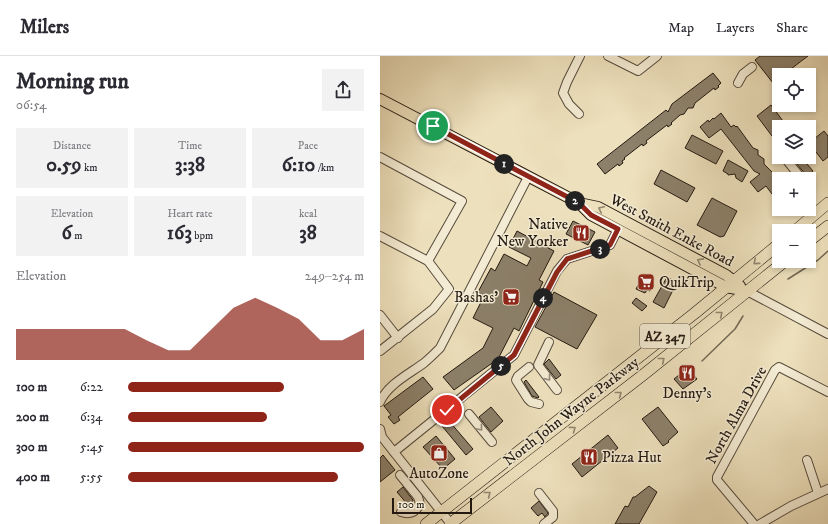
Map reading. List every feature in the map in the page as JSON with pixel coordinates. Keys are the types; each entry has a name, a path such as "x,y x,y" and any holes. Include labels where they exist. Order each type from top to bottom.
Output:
{"highway":[{"path":"804,224 828,204"},
{"path":"816,235 828,226"},
{"name":"AZ 347","path":"426,524 772,250"},
{"name":"North John Wayne Parkway","path":"450,524 631,385 776,268"},
{"path":"525,466 545,441 546,437 543,432"}],"main road":[{"name":"West Smith Enke Road","path":"380,99 579,203 598,207 726,275 730,284"},
{"name":"West Smith Enke Road","path":"579,203 591,215 747,291"},
{"path":"618,229 626,227 652,240 660,240"}],"street":[{"path":"579,114 569,104 563,93 580,56"},
{"path":"608,56 638,71 657,56"},
{"path":"738,83 743,74 752,68"},
{"path":"380,157 462,201 428,262"},
{"path":"790,164 796,172"},
{"path":"380,402 382,397 393,385 426,362 440,348 528,177"},
{"path":"394,452 514,355 557,272 567,259 610,245 618,229"},
{"path":"380,236 428,262 449,288 432,309 380,352"},
{"name":"West Smith Enke Road","path":"747,291 828,334"},
{"path":"380,315 398,338"},
{"path":"549,342 538,365 557,390"},
{"path":"529,366 518,376 516,380 528,399 531,402 539,404"},
{"name":"North Alma Drive","path":"754,524 717,480 717,477 776,370 779,367 828,392"},
{"path":"469,414 492,442"},
{"name":"North John Wayne Parkway","path":"380,429 382,437 450,524"},
{"path":"807,460 818,493"},
{"path":"400,475 418,497 420,504 412,513 409,514 402,512"},
{"path":"760,524 791,506 828,489"},
{"path":"539,493 554,514 553,517 544,524"}],"building":[{"path":"760,56 808,56 792,68 772,68 772,82 755,60"},
{"path":"713,73 721,83 718,86 719,87 715,90 714,88 695,103 693,108 688,108 684,114 680,115 671,123 672,124 668,127 667,125 646,141 647,143 643,146 642,144 624,158 625,159 622,161 623,163 619,166 618,164 605,174 597,164 666,110 668,112 672,104"},
{"path":"771,105 772,112 776,112 782,120 772,120 772,136 757,116"},
{"path":"721,113 731,127 734,125 736,127 737,126 753,148 758,150 758,155 764,159 764,164 772,172 772,194 766,186 758,192 750,182 760,174 754,171 721,129 709,138 700,127 708,120 709,122 713,118 714,119"},
{"path":"824,131 828,136 828,157 823,161 816,152 816,137"},
{"path":"692,135 723,151 716,164 685,148"},
{"path":"728,160 748,171 742,182 736,178 735,174 728,175 723,171"},
{"path":"797,164 807,164 813,171 804,172"},
{"path":"661,170 695,188 687,202 654,184"},
{"path":"712,198 737,211 724,236 720,237 697,225"},
{"name":"Native New Yorker","path":"573,221 595,232 588,245 566,234"},
{"path":"517,231 554,251 539,280 543,282 519,331 514,328 498,359 454,390 443,377 483,348 493,328 473,318 484,296 478,292 491,268 495,271 504,254 527,266 531,258 509,247"},
{"name":"QuikTrip","path":"644,274 654,279 650,291 647,290 645,293 636,289"},
{"path":"667,277 677,282 664,308 653,302"},
{"path":"554,292 597,315 577,349 535,327"},
{"path":"636,298 647,306 642,311 632,303"},
{"path":"549,359 561,375 556,379 544,364"},
{"name":"Denny's","path":"688,368 697,379 683,389 674,379"},
{"path":"423,377 433,389 398,417 400,420 394,424 388,417 391,415 384,406"},
{"path":"526,380 539,397 538,398 532,396 524,382"},
{"path":"491,407 503,421 491,432 479,417"},
{"path":"658,407 678,432 663,446 642,419"},
{"path":"449,421 473,449 466,455 442,426"},
{"path":"608,435 618,448 582,477 572,464"},
{"name":"AutoZone","path":"436,436 455,459 443,469 423,447"},
{"path":"383,455 395,470 380,482 380,458"},
{"path":"649,486 657,492 639,524 615,524 625,506 628,507 633,497"},
{"path":"403,487 413,500 408,505 397,492"},
{"path":"539,501 548,513 545,517 542,513 538,516 531,508"}],"waterway":[{"path":"788,279 818,260 828,251"},
{"path":"702,361 735,329 743,316"}],"place":[{"name":"Native New Yorker","path":"581,233"},
{"name":"QuikTrip","path":"646,282"},
{"name":"Bashas'","path":"511,297"},
{"name":"Denny's","path":"687,373"},
{"name":"AutoZone","path":"439,453"},
{"name":"Pizza Hut","path":"589,457"}],"route":[{"path":"433,126 579,203 591,215 618,229 610,245 567,259 557,272 514,355 447,410"}]}
